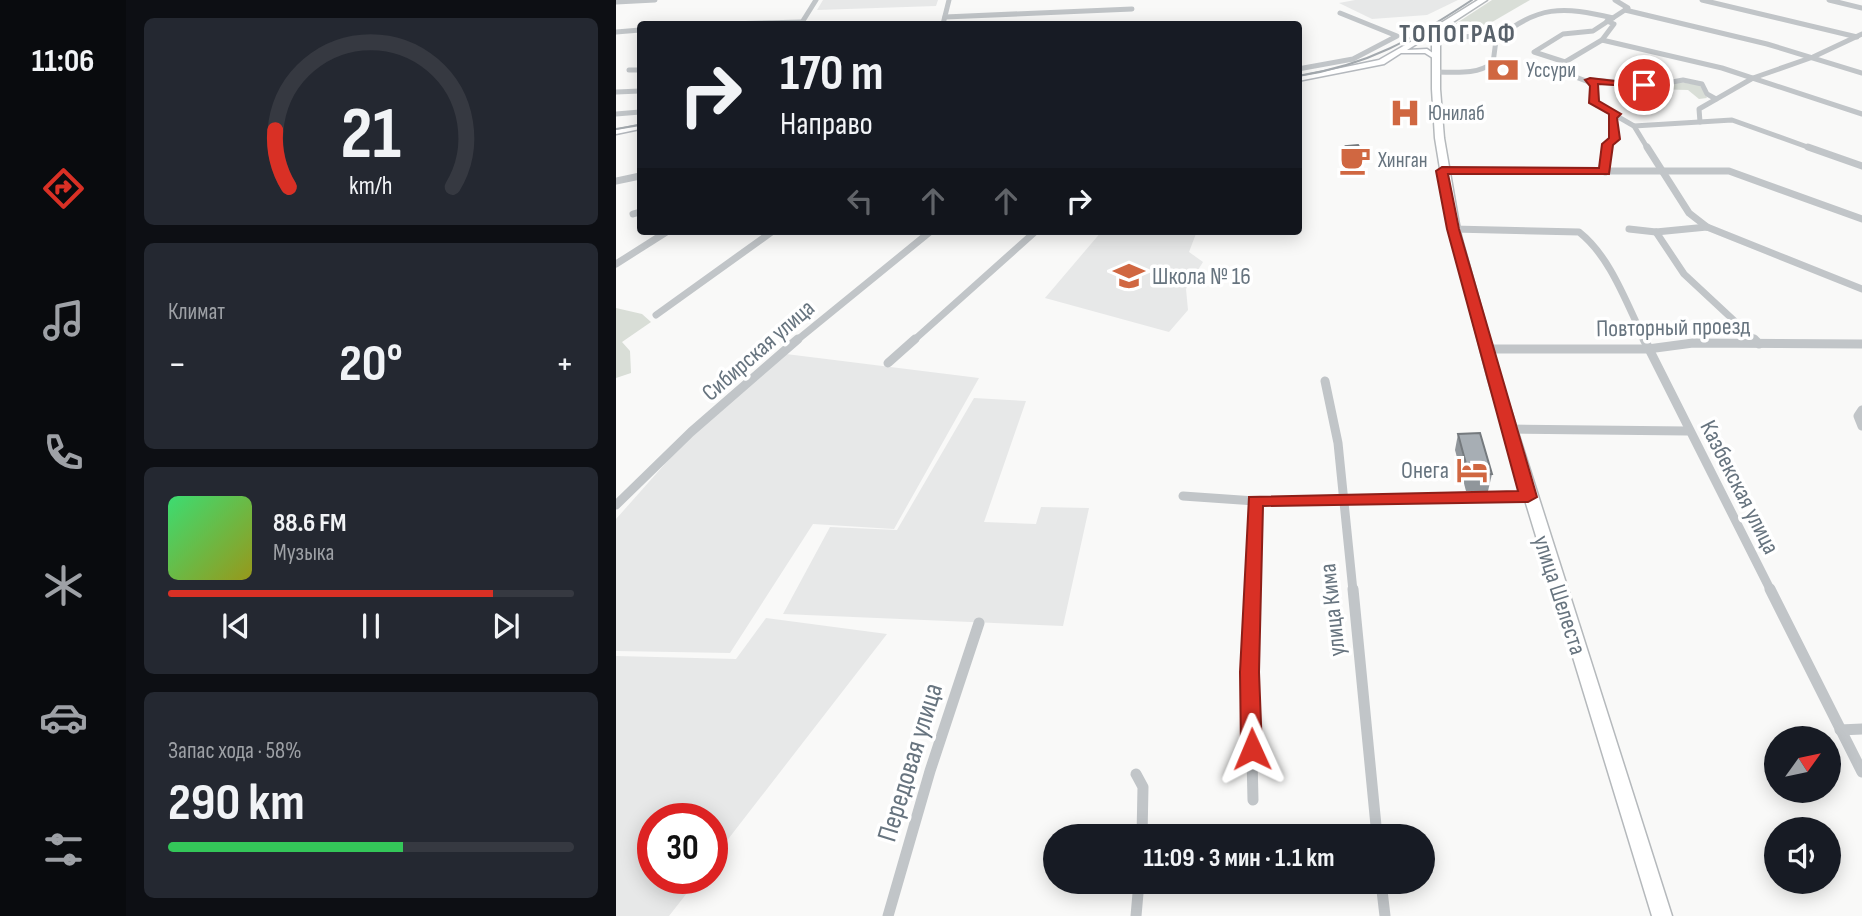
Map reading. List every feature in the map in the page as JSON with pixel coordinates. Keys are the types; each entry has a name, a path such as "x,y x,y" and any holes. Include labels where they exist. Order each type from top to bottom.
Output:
{"main road":[{"path":"1400,53 1483,0"},
{"name":"улица Шелеста","path":"1444,25 1436,40 1435,57 1442,171 1453,229 1528,497 1662,916"},
{"path":"1302,78 1349,71 1400,53 1417,50 1435,57"},
{"path":"616,132 637,128"}],"street":[{"path":"616,2 655,0"},
{"path":"803,21 816,0"},
{"path":"944,21 948,0"},
{"path":"1615,0 1614,2 1627,6 1625,10"},
{"path":"1702,0 1861,36"},
{"path":"1829,0 1862,8"},
{"path":"1436,72 1477,71 1488,68 1493,63 1494,43 1502,34 1539,11 1549,8 1573,8 1610,19 1614,24 1602,40 1565,62"},
{"path":"945,17 1132,9"},
{"path":"1716,99 1707,94 1702,84 1691,81 1656,85 1590,80 1573,76 1565,62 1534,52 1559,36 1593,31 1625,10 1813,57 1862,73"},
{"path":"1302,68 1353,59 1397,36 1340,13"},
{"path":"616,32 637,30"},
{"path":"1436,40 1502,34"},
{"path":"1700,122 1699,109 1754,78 1861,36"},
{"path":"1602,40 1754,78 1862,114"},
{"path":"629,70 637,69"},
{"path":"1590,80 1594,85 1594,103 1634,125 1689,212 1707,227 1862,289"},
{"path":"616,92 637,91"},
{"path":"616,114 637,112"},
{"path":"1605,172 1608,144 1614,139 1612,117 1616,114"},
{"path":"1634,125 1737,122 1862,166"},
{"path":"1442,171 1729,171 1862,219"},
{"path":"616,181 637,177"},
{"path":"1629,229 1656,232 1707,227"},
{"name":"Казбекская улица","path":"1453,229 1571,230 1589,240 1615,281 1687,430 1838,726"},
{"path":"1656,232 1684,274 1759,344"},
{"path":"616,264 662,235"},
{"path":"656,315 767,235"},
{"name":"Сибирская улица","path":"616,505 654,466 784,351 926,235"},
{"path":"888,363 1031,235"},
{"name":"Повторный проезд","path":"1486,349 1648,349 1693,343 1862,344"},
{"name":"улица Кима","path":"1325,381 1338,443 1376,824"},
{"path":"1862,410 1858,416 1862,426"},
{"path":"1509,429 1687,430"},
{"path":"1183,496 1255,501 1528,497"},
{"path":"1253,800 1250,672 1255,501"},
{"name":"Передовая улица","path":"888,916 930,771 979,623"},
{"path":"1841,730 1862,729"},
{"name":"Казбекская улица","path":"1841,732 1862,772"},
{"path":"1136,774 1143,787 1142,824"},
{"path":"1136,916 1138,894"},
{"path":"1382,894 1385,916"}],"shaded area":[{"path":"823,0 938,0 936,6 817,10"},
{"path":"1355,0 1458,0 1427,15 1372,19 1339,3"},
{"path":"1492,0 1530,0 1487,25 1449,28"},
{"path":"1679,82 1700,85 1707,98 1699,99 1688,90 1611,88"},
{"name":"Школа № 16","path":"1099,235 1195,235 1189,252 1203,262 1186,289 1188,310 1169,332 1045,298"},
{"path":"616,308 642,314 651,322 622,342 630,351 631,373 616,378"},
{"path":"786,354 979,378 894,529 813,524 730,653 616,651 616,519 680,447"},
{"path":"974,398 1026,401 984,522 1036,524 1041,507 1089,508 1063,626 783,614 830,527 897,530"},
{"path":"766,618 887,634 728,839 728,803 637,803 637,894 686,894 669,916 616,916 616,656 736,659"}],"building":[{"path":"1358,145 1365,157 1353,158 1346,146"},
{"path":"1480,433 1492,474 1469,475 1458,434"}],"tram line":[{"path":"1302,75 1347,65 1390,49 1472,0"},
{"path":"616,129 637,126"}],"place":[{"name":"Уссури","path":"1503,70"},
{"name":"Юнилаб","path":"1405,113"},
{"name":"Хинган","path":"1355,160"},
{"name":"Школа № 16","path":"1129,276"},
{"name":"Онега","path":"1472,470"}],"district":[{"name":"ТОПОГРАФ","path":"1458,33"}],"route":[{"path":"1252,749 1250,672 1255,501 1528,497 1453,229 1442,171 1605,172 1608,144 1614,139 1612,117 1616,114 1594,103 1594,84 1590,80 1644,85"}]}
